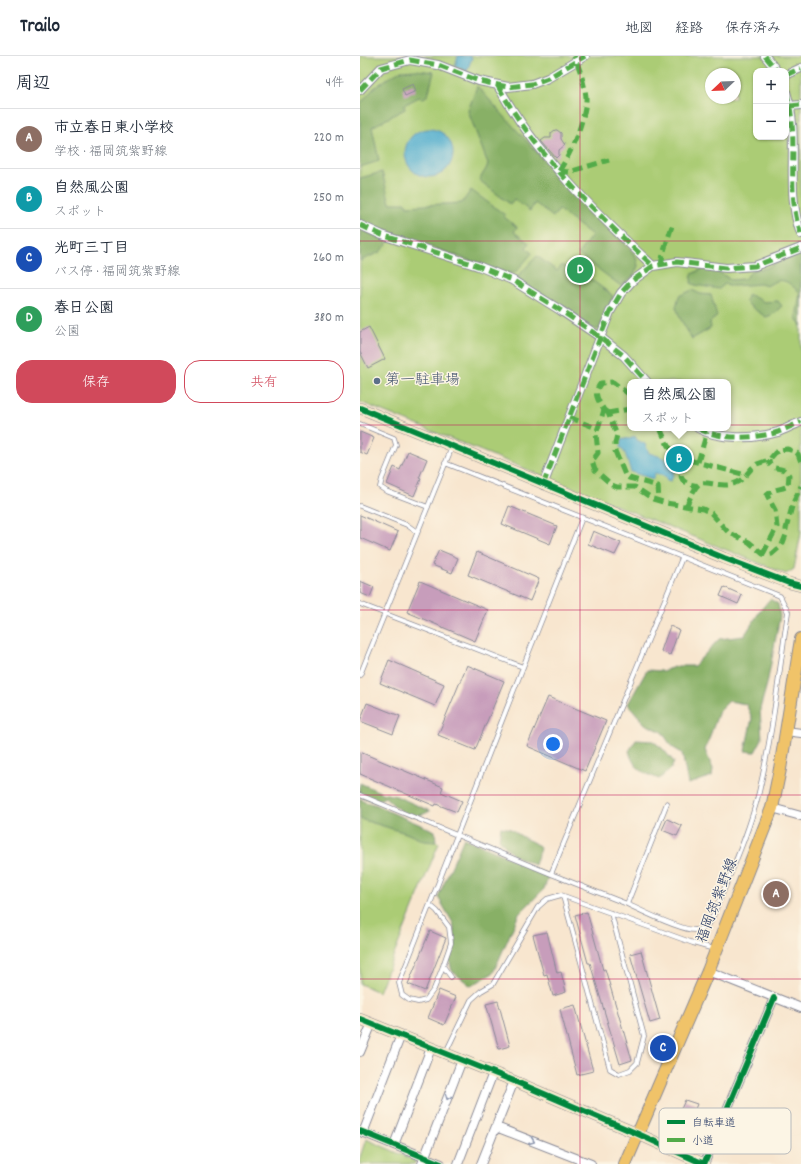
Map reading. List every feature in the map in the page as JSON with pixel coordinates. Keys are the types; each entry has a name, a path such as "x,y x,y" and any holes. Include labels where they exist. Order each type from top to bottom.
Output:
{"main road":[{"name":"福岡筑紫野線","path":"625,1164 708,972 772,808 799,664 801,639"}],"street":[{"path":"360,90 381,68 410,60 438,65 479,81 508,87 532,84 548,78 585,56"},
{"path":"765,56 775,68"},
{"path":"789,74 801,68"},
{"path":"498,86 510,107 559,171 606,222 653,266"},
{"path":"789,102 794,159 794,204 801,234"},
{"path":"790,106 801,105"},
{"path":"360,225 382,235 478,266 512,280 600,337 624,356 644,379"},
{"path":"543,484 610,312 621,293 632,281 653,266 677,262 726,268 755,266 801,248"},
{"path":"360,408 746,566 789,583 801,586"},
{"path":"706,431 732,438 777,432 801,422"},
{"path":"786,731 801,733"},
{"path":"772,808 801,816"},
{"path":"708,972 801,1008"},
{"path":"728,1108 774,998"},
{"path":"360,1019 514,1081 659,1144"},
{"path":"360,1052 372,1023"},
{"path":"401,1035 362,1132 394,1145 423,1161 441,1164"},
{"path":"394,1145 432,1048"},
{"path":"423,1161 462,1060"},
{"path":"458,1164 493,1073"},
{"path":"481,1164 514,1081"},
{"path":"496,1127 592,1164"},
{"path":"682,1154 704,1164 708,1154"}],"lane":[{"path":"360,424 394,438 396,445 380,487 386,491 428,507"},
{"path":"360,675 452,446"},
{"path":"360,795 684,928 696,930 707,925 711,921 748,828 759,793 788,612 780,596 445,463"},
{"path":"360,506 407,525 417,532"},
{"path":"430,905 437,911 449,927 451,943 434,989 426,1000 418,1002 409,1000 402,995 399,984 456,835 582,518"},
{"path":"552,874 682,558"},
{"path":"360,604 523,667"},
{"path":"627,904 667,803"},
{"path":"446,1054 471,1000 481,991 493,984 538,907 547,899 561,895 716,950"},
{"path":"563,896 610,1069 619,1074 630,1070 637,1063 644,1036 611,913"},
{"path":"443,966 451,977"}],"green space":[{"path":"360,56 801,56 801,533 794,569 786,574 360,402"},
{"path":"416,70 434,72 428,95 422,99 419,97 404,105 405,109 372,127 379,161 360,167 360,104 374,88 388,78 401,71"},
{"path":"477,86 558,176 636,257 638,266 634,275 621,286 578,254 592,235 559,210 553,217 535,203 530,211 514,199 510,204 479,180 488,164 468,111"},
{"path":"382,172 390,203 406,203 407,206 462,203 471,190 505,215 504,217 517,227 514,232 529,243 526,248 532,253 515,273 507,273 367,225 360,220 360,178"},
{"path":"360,230 386,240 387,245 380,252 360,261"},
{"path":"801,252 801,326 796,318 800,293 785,281 777,281 767,286 760,284 734,286 725,284 719,289 691,283 692,274 704,268 719,272 731,280 744,279 753,270 766,268"},
{"path":"537,256 557,271 562,265 567,269 571,264 613,296 600,329 594,329 518,280 518,276"},
{"path":"692,290 700,294 711,295 717,316 710,322 711,328 692,339 680,318 676,307 679,296"},
{"path":"748,294 764,302 778,301 782,306 772,315 766,317 745,301"},
{"path":"770,599 778,604 780,616 767,684 760,709 762,739 755,752 745,751 752,718 746,704 729,701 719,711 705,750 713,769 712,776 688,784 682,753 672,747 662,732 645,724 628,704 647,670 662,671 678,666 694,666 719,639 744,636 760,611"},
{"path":"636,740 653,741 663,749 674,762 671,769 659,779 636,766 629,751"},
{"path":"360,783 382,793 396,796 430,811 416,816 410,816 401,811 385,797 376,802 360,796"},
{"path":"360,798 365,802 377,805 435,831 436,842 424,841 406,833 360,819"},
{"path":"363,812 439,843 379,992 360,984 360,820"},
{"path":"501,827 509,828 540,848 535,865 513,855 499,839"},
{"path":"464,838 549,875 544,889 519,914 493,973 471,986 452,971 449,959 456,942 453,923 438,897"},
{"path":"366,1139 416,1161 414,1164 360,1164 360,1157"}],"water":[{"path":"458,56 469,56 472,58 467,71 455,66"},
{"path":"429,129 438,131 446,136 451,144 453,153 451,162 446,170 438,175 429,177 420,175 412,170 407,162 405,153 407,144 412,136 420,131"},
{"path":"635,436 637,440 645,444 649,453 662,457 671,465 674,473 671,481 666,480 666,477 655,473 653,479 631,472 625,453 620,447 622,438 630,439"}],"building":[{"path":"413,84 416,91 405,96 402,89"},
{"path":"555,130 561,133 561,139 565,145 559,150 559,155 556,158 541,141 545,138 551,138 551,133"},
{"path":"369,327 385,359 368,368 360,352 360,332"},
{"path":"360,432 374,438 367,455 360,452"},
{"path":"408,451 427,459 419,478 421,479 414,496 387,484 394,467 400,470"},
{"path":"509,506 557,526 550,544 502,524"},
{"path":"360,515 398,532 390,551 360,538"},
{"path":"593,531 621,543 615,555 588,544"},
{"path":"439,550 458,558 452,573 432,565"},
{"path":"477,552 539,579 530,601 468,575"},
{"path":"360,581 374,587 370,597 360,593"},
{"path":"420,581 488,610 475,641 407,612"},
{"path":"724,587 742,595 738,604 720,596"},
{"path":"670,626 679,630 670,655 661,651"},
{"path":"389,660 444,684 435,706 380,683"},
{"path":"467,665 504,681 475,750 438,735"},
{"path":"548,697 606,721 585,771 527,746"},
{"path":"367,703 400,716 393,734 360,721"},
{"path":"360,752 443,787 441,792 462,801 457,812 436,804 435,806 360,774"},
{"path":"667,819 682,826 677,836 662,830"},
{"path":"587,912 603,970 605,969 632,1060 620,1064 590,963 588,963 575,915"},
{"path":"430,931 446,938 425,991 408,984"},
{"path":"547,932 557,973 561,972 566,992 553,996 547,974 544,975 533,935"},
{"path":"641,951 660,1020 650,1023 630,954"},
{"path":"439,990 456,997 444,1025 428,1018"},
{"path":"498,1001 510,1046 499,1049 486,1004"},
{"path":"575,1005 593,1071 577,1075 560,1009"},
{"path":"685,1100 697,1104 695,1108 681,1108"}],"marked path":[{"path":"559,171 564,164 576,138 585,109 585,91 574,56"},
{"path":"360,90 381,68 410,60 438,65 479,81 508,87 532,84 548,78 585,56"},
{"path":"765,56 775,68"},
{"path":"789,74 801,68"},
{"path":"498,86 513,112 568,182 653,266"},
{"path":"789,104 793,145 794,199 796,217 801,234"},
{"path":"790,106 801,105"},
{"path":"559,171 569,172 609,160"},
{"path":"360,225 382,235 478,266 512,280 600,337 624,356 644,379"},
{"path":"661,265 672,226"},
{"path":"543,485 610,312 621,293 632,281 653,266 677,262 726,268 755,266 801,248"},
{"path":"627,393 613,382 601,383 596,393 604,410 596,434 598,453 592,461 595,470 612,485 617,487 635,487 653,499 666,503 703,509 711,513 728,532 749,542 763,554 767,555 772,554 782,545 786,535 786,529 793,503 801,486"},
{"path":"604,410 608,413 617,435 615,451 625,475 629,478 658,486 659,501"},
{"path":"608,413 627,410"},
{"path":"569,417 598,429"},
{"path":"704,431 716,435 726,436 759,436 778,432 801,422"},
{"path":"661,431 668,446 681,458 746,475 757,464 769,460 780,450 787,449 794,451 798,454 801,462"},
{"path":"698,462 707,432"},
{"path":"763,554 777,527 775,510 767,495 772,491 788,486 789,475 784,470 772,467 769,460"},
{"path":"681,475 681,478 684,481 697,486"},
{"path":"686,506 699,484 733,484 740,481 746,475"}],"cycle path":[{"path":"360,408 724,558 789,583 801,586"},
{"path":"728,1108 774,998"},
{"path":"360,1019 514,1081 659,1144"},
{"path":"360,1131 441,1164"},
{"path":"682,1154 704,1164"},
{"path":"704,1164 708,1154"}],"place":[{"name":"春日公園","path":"580,270"},
{"name":"第一駐車場","path":"377,381"},
{"name":"自然風公園","path":"679,459"},
{"name":"市立春日東小学校","path":"776,894"},
{"name":"光町三丁目","path":"663,1048"}]}
